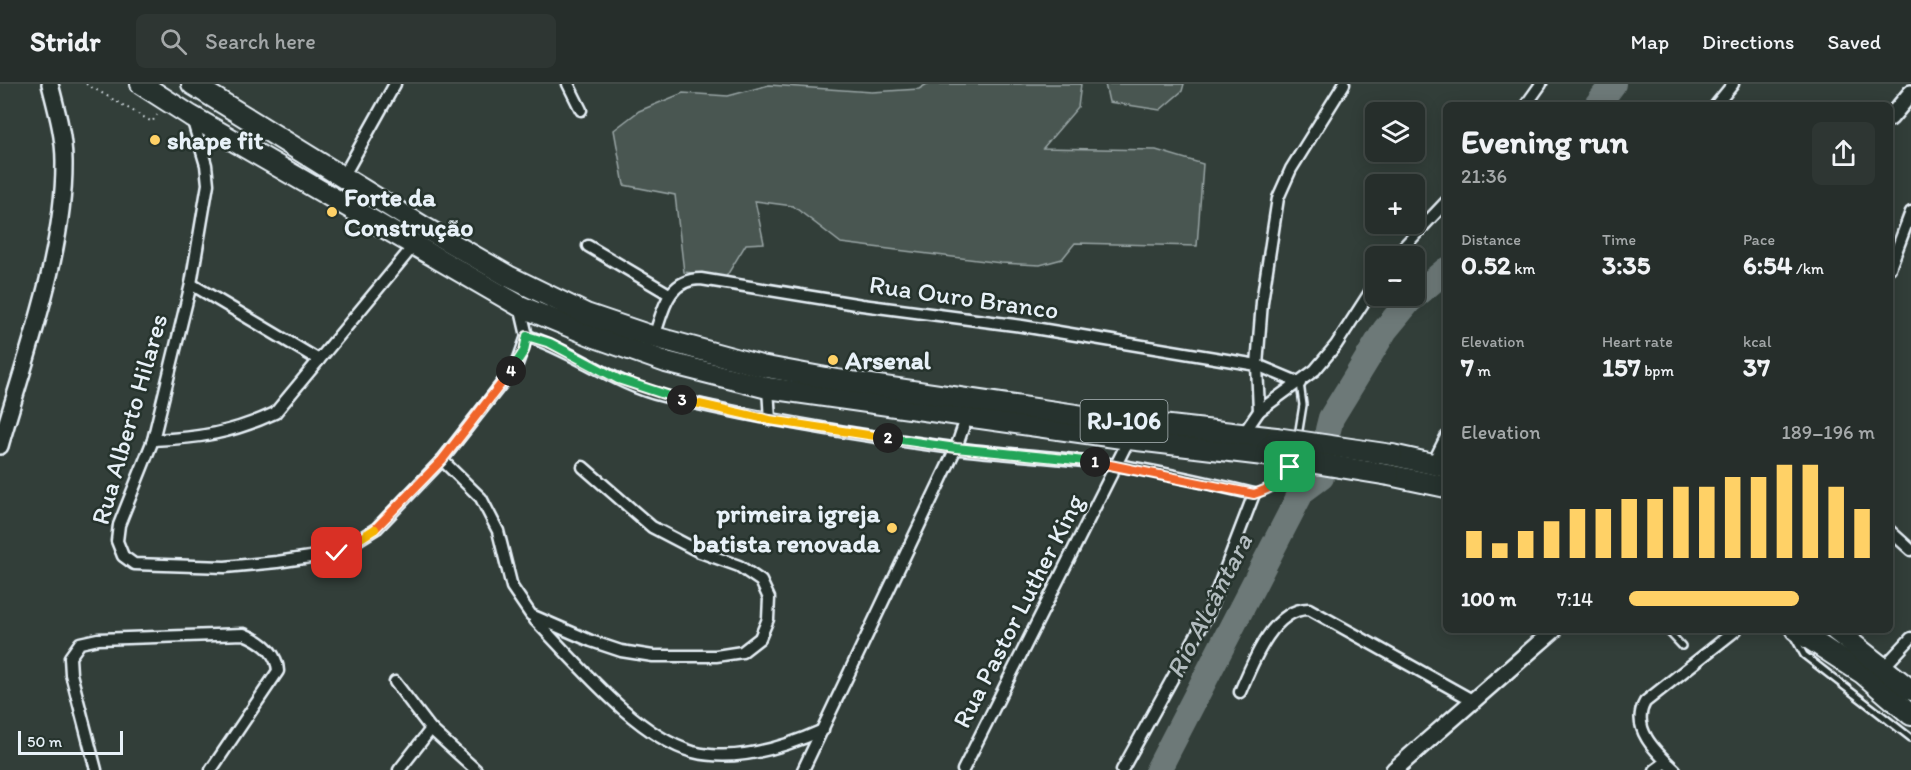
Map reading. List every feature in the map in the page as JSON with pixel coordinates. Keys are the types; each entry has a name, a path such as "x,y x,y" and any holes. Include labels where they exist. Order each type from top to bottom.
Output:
{"highway":[{"name":"RJ-106","path":"141,84 191,116 520,306 595,337 666,362 768,388 1130,439 1274,447 1390,465 1440,465"},
{"name":"RJ-106","path":"192,84 508,276 586,314 654,337 761,366 837,380 1090,417 1244,433 1274,447"},
{"name":"RJ-106","path":"1390,465 1443,486"},
{"path":"1801,633 1862,673 1911,715"},
{"path":"1839,633 1911,690"}],"street":[{"path":"0,446 49,273 58,216 64,160 50,84"},
{"path":"343,177 395,84"},
{"path":"568,84 581,110"},
{"path":"1259,411 1257,365 1262,302 1278,198 1291,169 1344,84"},
{"path":"1528,102 1541,84"},
{"path":"1718,102 1733,84"},
{"path":"1893,114 1911,93"},
{"name":"Rua Alberto Hilares","path":"191,116 206,165 208,184 191,284 153,440 119,525 117,541 123,556 134,564 225,567 337,553 377,528 442,460 517,364 527,336"},
{"path":"1404,246 1443,205"},
{"path":"1893,260 1911,212"},
{"path":"153,440 201,438 253,423 275,413 415,244"},
{"path":"588,246 669,294 654,337"},
{"name":"Rua Ouro Branco","path":"669,294 680,283 701,279 862,305 1022,326 1257,365 1300,383"},
{"path":"191,284 319,360"},
{"path":"1244,433 1259,411 1300,383 1336,345 1365,300"},
{"path":"520,306 527,336 550,343 618,379 660,395 770,420 956,448 1039,454 1118,465 1254,494 1208,614 1122,770"},
{"path":"768,388 770,420"},
{"path":"804,770 956,448 967,416"},
{"name":"Rua Pastor Luther King","path":"963,770 1130,439"},
{"path":"442,460 481,498 498,531 512,587 531,615 630,715 659,735 693,752 723,754 785,747 823,730"},
{"path":"531,615 591,641 621,651 679,657 716,656 742,652 760,638 768,619 769,598 761,581 739,566 700,552 652,527 583,467"},
{"path":"1893,534 1911,550"},
{"path":"1240,692 1253,660 1279,622 1290,613 1309,609 1473,701"},
{"path":"96,770 71,674 70,657 80,643 98,639 244,633 257,639 270,650 278,663 278,671 211,770"},
{"path":"1394,770 1551,633"},
{"path":"1675,770 1641,731 1639,712 1645,702 1732,633"},
{"path":"1884,667 1911,638"},
{"path":"395,682 431,729 476,770"},
{"path":"399,770 431,729"},
{"path":"1655,770 1666,762"}],"lane":[{"path":"1254,494 1271,489 1282,481 1290,467 1303,405 1300,383"},
{"path":"1669,633 1682,646"},
{"path":"1792,633 1804,654 1911,738"}],"path":[{"path":"87,84 152,122 168,101"}],"shaded area":[{"path":"927,84 1081,84 1078,107 1043,148 1156,150 1203,164 1197,246 1075,243 1062,259 1040,265 1001,263 841,243 793,206 755,201 764,243 746,244 726,277 684,272 675,195 624,185 614,130 639,111 683,93 728,96 769,85 872,92 919,89"},
{"path":"1105,84 1184,84 1182,91 1160,110 1109,102"}],"waterway":[{"name":"Rio Alcântara","path":"1599,102 1613,84"},
{"name":"Rio Alcântara","path":"1328,430 1331,418 1385,330 1409,301 1443,273"},
{"name":"Rio Alcântara","path":"1158,770 1302,491 1321,477"}],"place":[{"name":"shape fit","path":"155,140"},
{"name":"Forte da Construção","path":"332,212"},
{"name":"Arsenal","path":"833,360"},
{"name":"primeira igreja batista renovada","path":"892,528"}],"route":[{"path":"337,553 377,528 442,460 517,364 524,351 527,336 550,343 618,379 660,395 770,420 956,448 1039,454 1118,465 1254,494 1271,489 1282,481 1290,467"}]}
